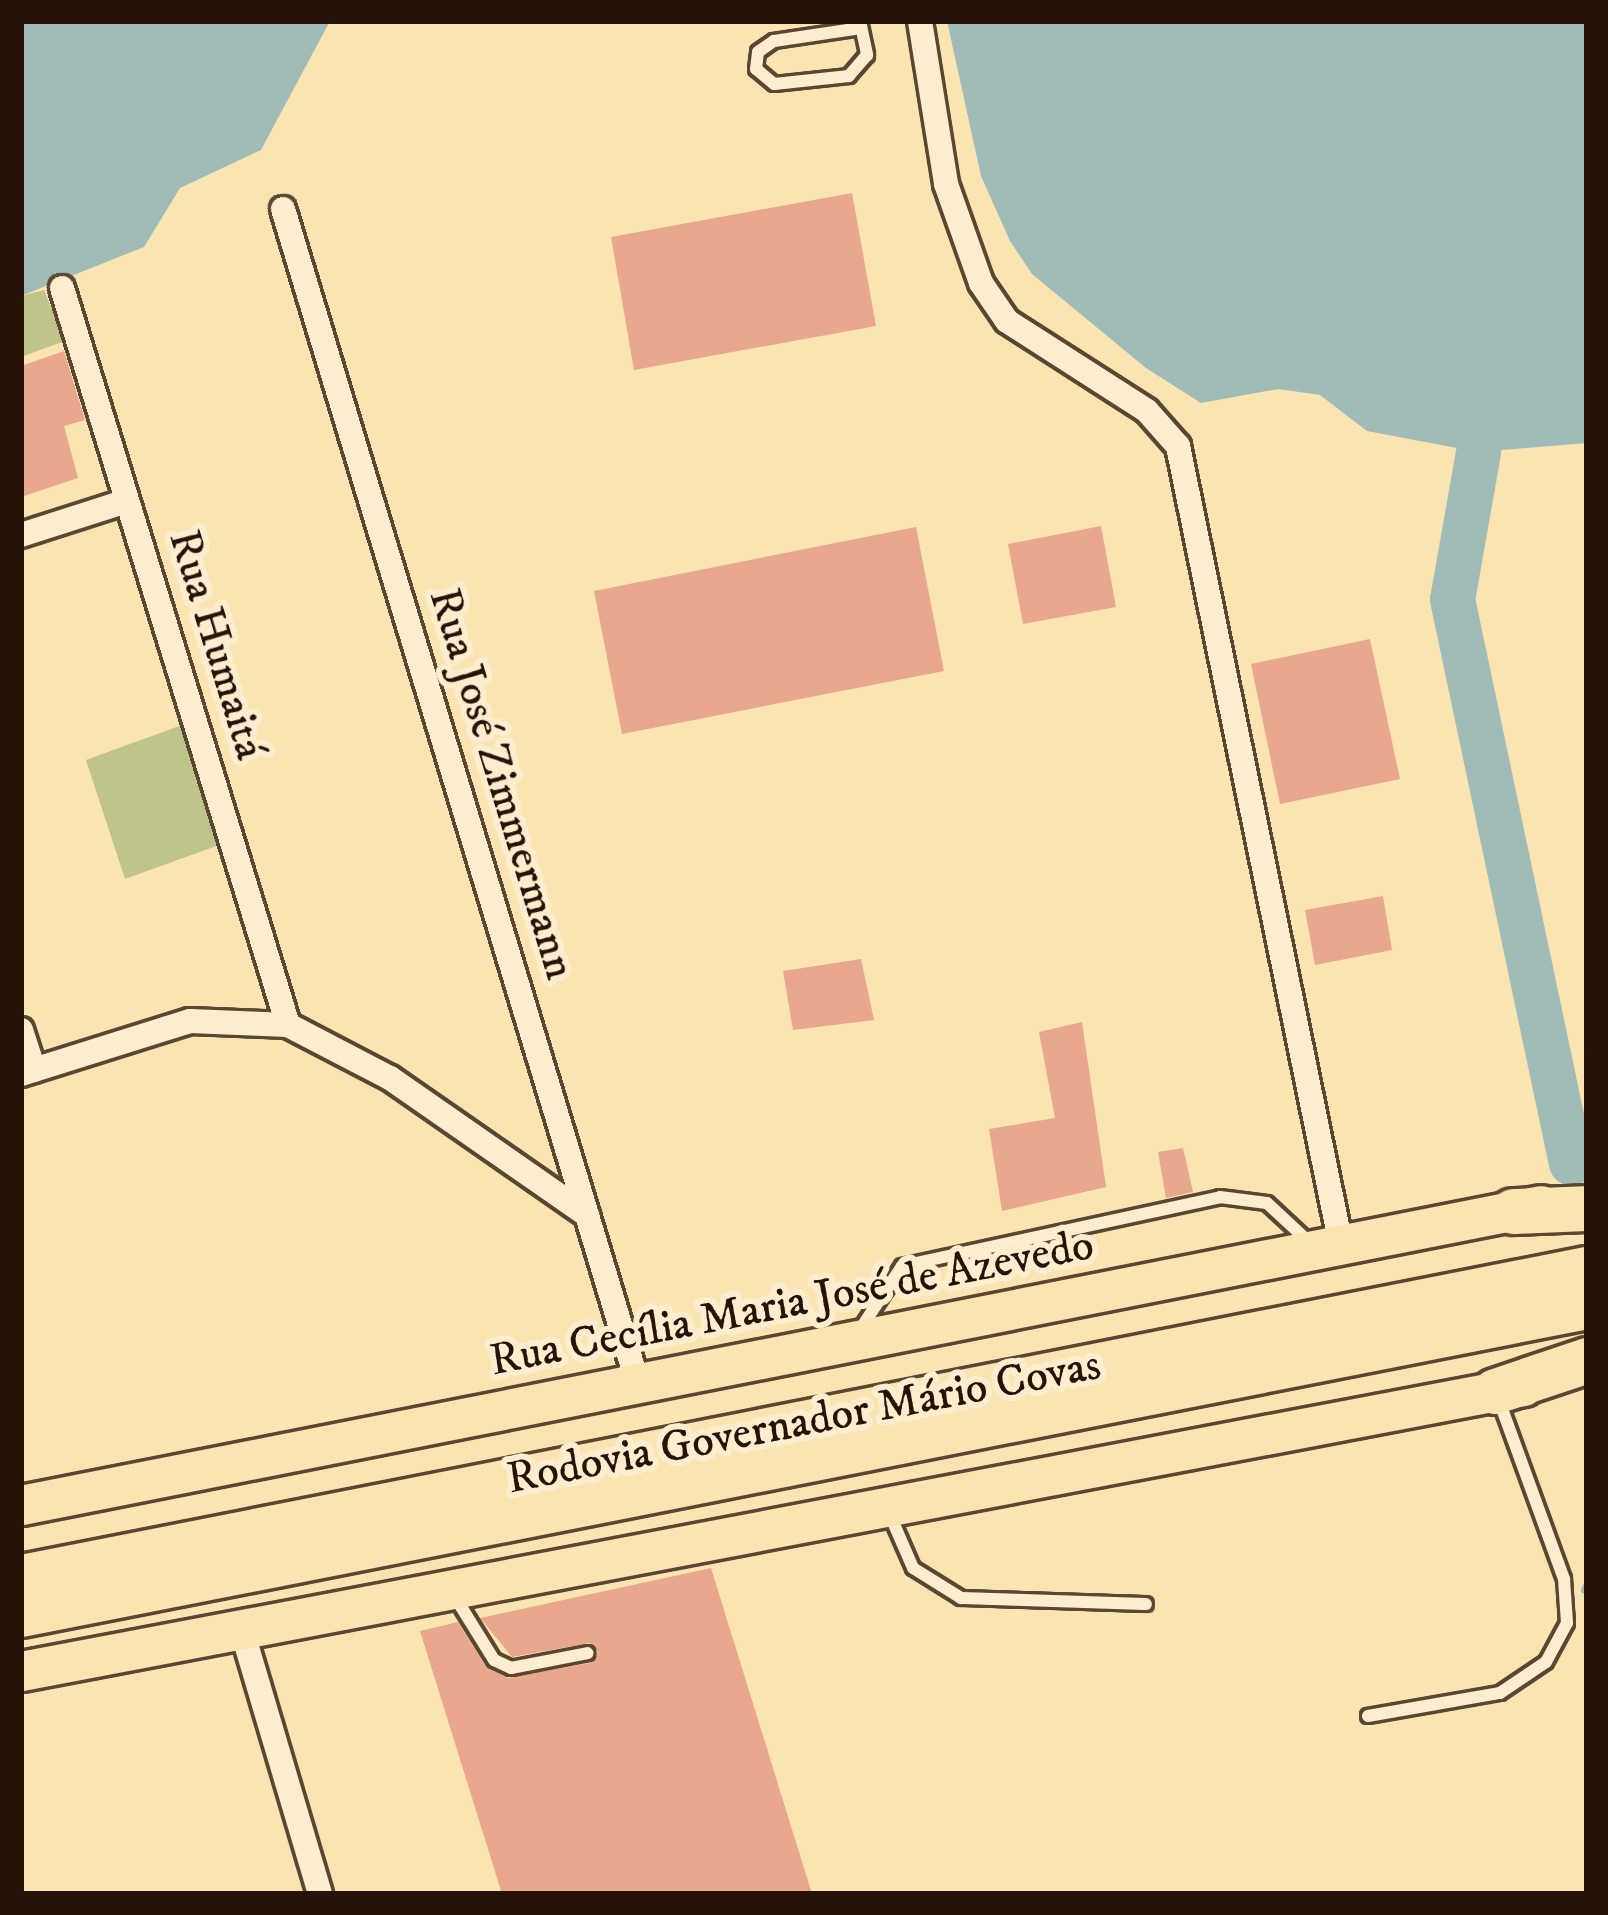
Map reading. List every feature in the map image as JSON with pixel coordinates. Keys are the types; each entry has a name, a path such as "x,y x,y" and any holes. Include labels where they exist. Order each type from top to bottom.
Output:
{"highway":[{"path":"1513,1210 1585,1200"},
{"name":"Rodovia Governador Mário Covas","path":"21,1577 1587,1269"},
{"name":"Rodovia Governador Mário Covas","path":"21,1614 1587,1306"},
{"path":"1496,1391 1587,1360"}],"main road":[{"name":"Rua Cecília Maria José de Azevedo","path":"21,1504 1513,1210"},
{"path":"21,1671 1587,1375"}],"street":[{"path":"920,21 946,184 981,284 1007,321 1147,411 1178,446 1329,1247"},
{"name":"Rua José Zimmermann","path":"284,209 638,1384"},
{"name":"Rua Humaitá","path":"62,288 289,1025"},
{"path":"21,535 128,501"},
{"path":"21,1030 27,1072 190,1021 289,1025 390,1078 587,1215"},
{"path":"241,1627 320,1894"}],"lane":[{"path":"860,24 867,55 849,76 774,84 756,69 758,52 773,41 860,24"},
{"path":"856,1341 868,1305 902,1266 1220,1197 1267,1203 1329,1247"},
{"path":"1368,1716 1500,1693 1546,1661 1567,1623 1564,1579 1496,1391"},
{"path":"888,1508 913,1568 962,1598 1146,1604"},
{"path":"451,1590 494,1660 512,1668 588,1653"}],"green space":[{"path":"44,290 65,341 21,357 21,296"},
{"path":"182,725 219,845 125,879 86,760"}],"water":[{"path":"21,21 330,21 261,150 180,188 144,247 21,296"},
{"path":"947,21 1587,21 1587,443 1478,452 1367,431 1320,395 1278,389 1201,403 1146,368 1032,274 1010,241 981,176"}],"building":[{"path":"852,193 876,326 634,370 611,237"},
{"path":"64,351 85,420 64,426 78,478 21,497 21,366"},
{"path":"1101,526 1116,607 1023,624 1008,544"},
{"path":"916,527 944,671 622,734 594,591"},
{"path":"1370,639 1400,779 1280,804 1251,664"},
{"path":"1383,896 1392,950 1315,965 1305,910"},
{"path":"861,959 874,1020 793,1030 783,971"},
{"path":"1082,1022 1106,1187 1002,1211 989,1129 1055,1118 1039,1032"},
{"path":"1183,1148 1193,1192 1166,1198 1158,1152"},
{"path":"711,1568 812,1894 502,1894 420,1631 458,1622 486,1667 508,1678 590,1663 598,1652 590,1643 512,1657 480,1618"}],"waterway":[{"path":"1478,452 1452,599 1571,1163"},
{"path":"1585,1590 1587,1586"}]}
